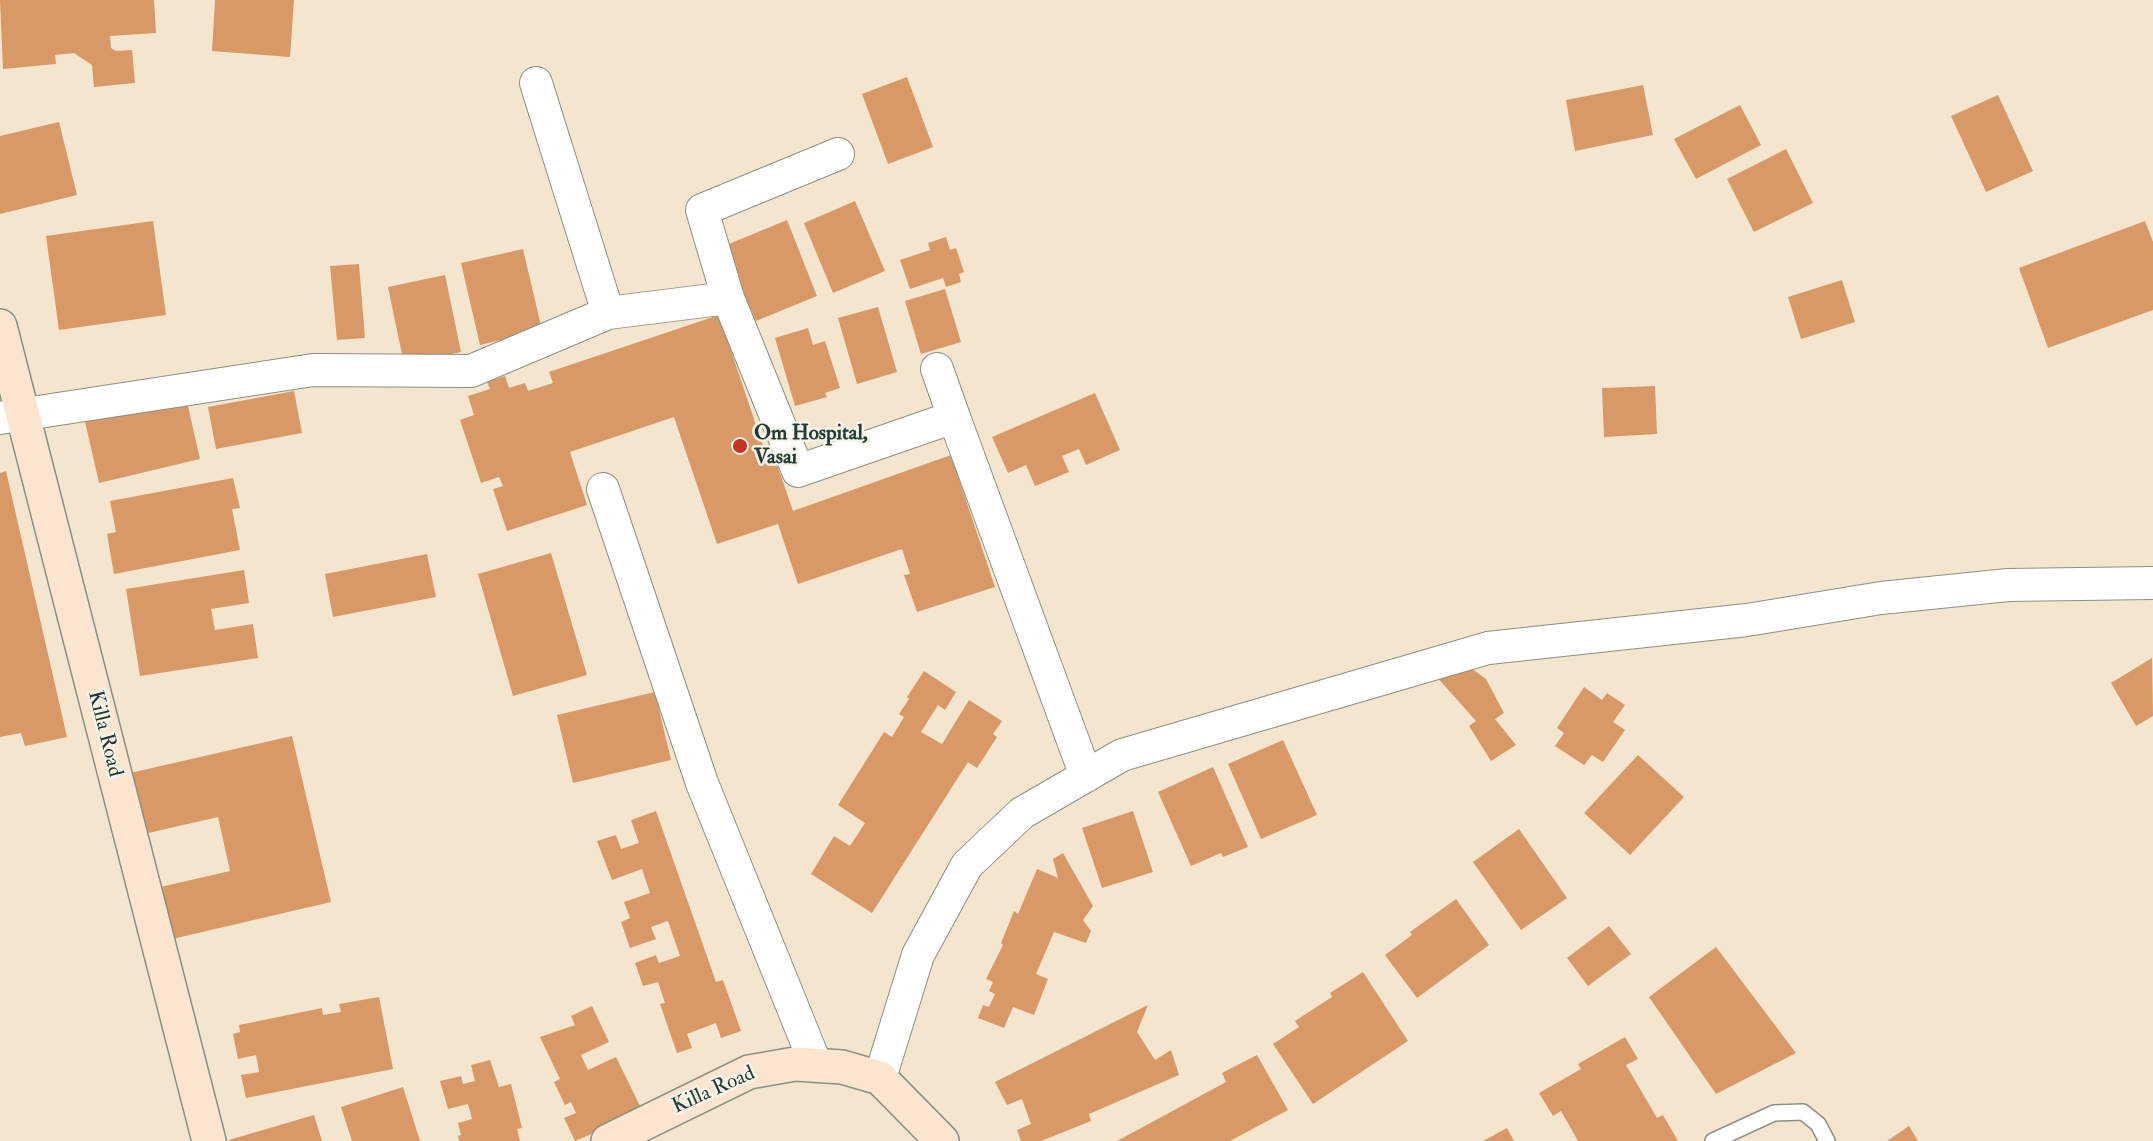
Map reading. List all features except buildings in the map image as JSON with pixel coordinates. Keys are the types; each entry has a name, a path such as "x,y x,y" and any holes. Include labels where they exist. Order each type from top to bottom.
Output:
{"main road":[{"name":"Killa Road","path":"0,326 11,415 209,1141"},
{"name":"Killa Road","path":"608,1141 749,1072 795,1064 842,1067 880,1078 942,1141"}],"street":[{"path":"536,83 608,313"},
{"path":"838,154 702,210 728,298 798,471 954,417"},
{"path":"11,415 313,370 471,371 608,313 728,298"},
{"path":"937,369 1086,776"},
{"path":"603,489 702,783 816,1065"},
{"path":"880,1078 918,955 967,865 1022,813 1122,755 1488,648 1747,620 1881,598 1996,586 2153,583"}],"lane":[{"path":"1713,1141 1774,1113 1803,1112 1818,1124 1827,1141"}],"place":[{"name":"Om Hospital, Vasai","path":"740,446"}]}
